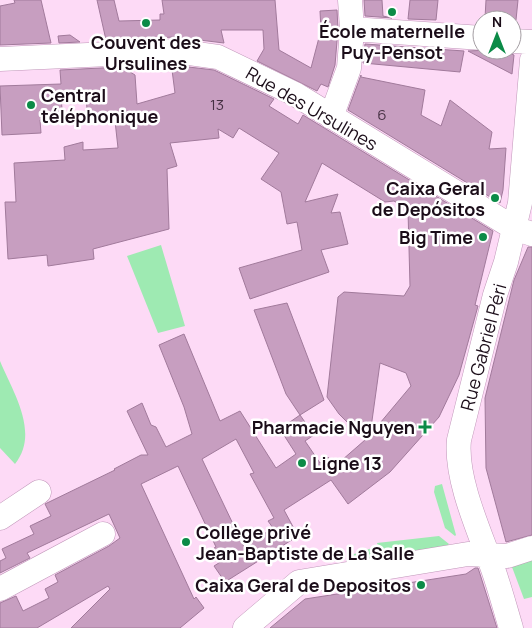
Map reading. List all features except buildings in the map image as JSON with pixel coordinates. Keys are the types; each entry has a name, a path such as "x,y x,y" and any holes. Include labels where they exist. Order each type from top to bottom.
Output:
{"street":[{"path":"332,117 349,68 352,29 350,0"},
{"path":"352,29 472,37"},
{"name":"Rue des Ursulines","path":"0,59 175,51 218,56 295,94 527,232"},
{"name":"Rue Gabriel Péri","path":"511,628 488,556 478,535 458,456 459,440 527,232 523,182 532,60"},
{"path":"0,518 38,492"},
{"path":"0,589 103,534"},
{"path":"254,625 299,582 468,554 507,556 532,548"}],"green space":[{"path":"161,245 185,326 158,333 127,256"},
{"path":"0,361 22,412 25,426 22,452 15,464 0,448"},
{"path":"442,484 455,536 445,528 434,492 435,486"},
{"path":"439,536 449,544 446,547 346,561 354,554 378,546 377,543"},
{"path":"532,551 532,597 524,599 509,559"}],"place":[{"name":"École maternelle Puy-Pensot","path":"392,12"},
{"name":"Couvent des Ursulines","path":"146,23"},
{"name":"Central téléphonique","path":"31,105"},
{"name":"Caixa Geral de Depósitos","path":"495,198"},
{"name":"Big Time","path":"483,237"},
{"name":"Pharmacie Nguyen","path":"425,427"},
{"name":"Ligne 13","path":"302,463"},
{"name":"Collège privé Jean-Baptiste de La Salle","path":"186,542"},
{"name":"Caixa Geral de Depositos","path":"421,585"}]}
